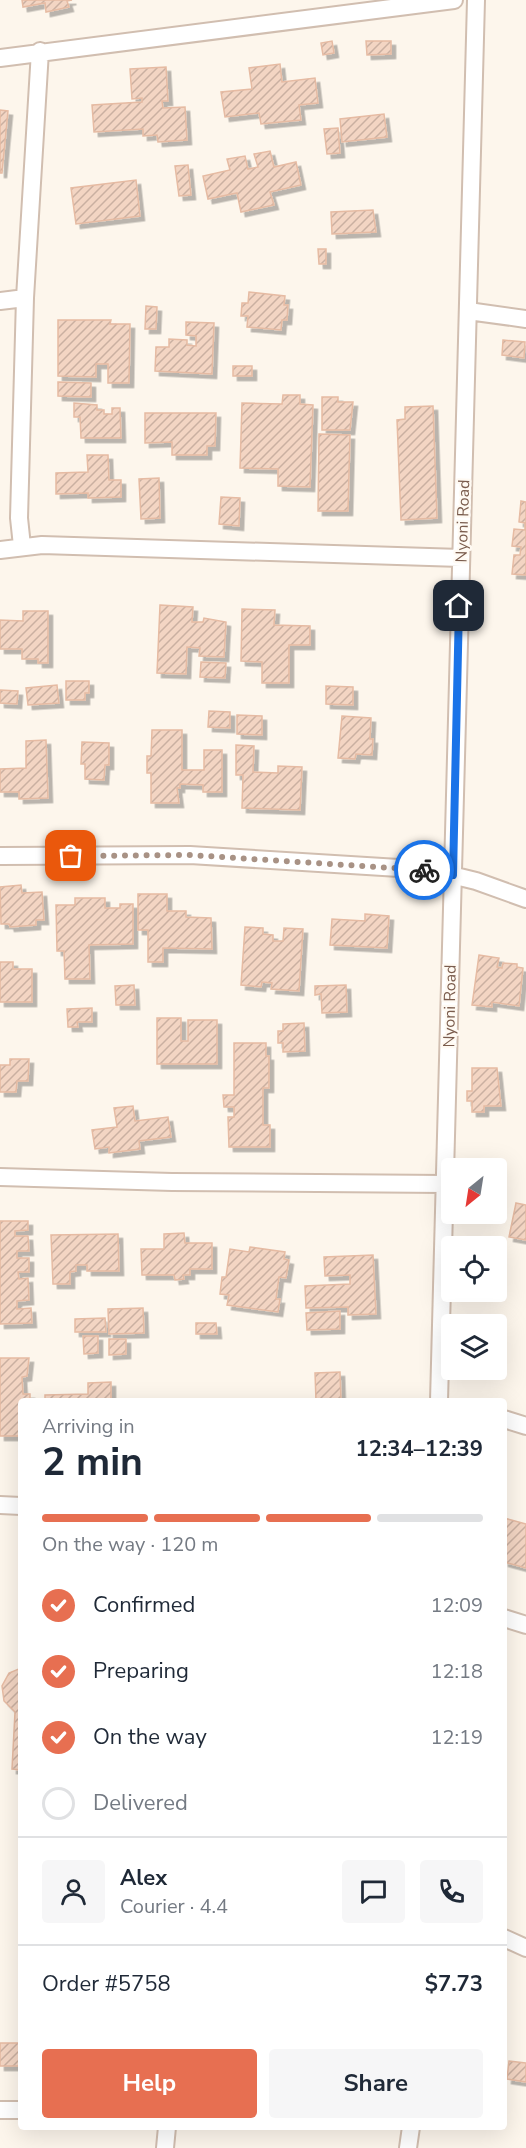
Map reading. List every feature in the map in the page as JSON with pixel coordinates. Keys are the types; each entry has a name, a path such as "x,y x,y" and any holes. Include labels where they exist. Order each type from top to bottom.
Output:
{"street":[{"path":"0,58 40,51 454,0"},
{"name":"Nyoni Road","path":"446,1158 476,0"},
{"path":"22,546 19,518 25,298 40,51"},
{"path":"0,301 25,298"},
{"path":"468,311 526,318"},
{"path":"0,550 22,546 62,545 461,558"},
{"path":"0,856 190,855 431,870 526,899"},
{"path":"0,1177 172,1182 441,1184"},
{"name":"Nyoni Road","path":"439,1398 444,1224"},
{"path":"507,1420 526,1426"},
{"path":"0,1505 18,1506"},
{"path":"507,1619 526,1625"},
{"path":"507,1939 526,1948"},
{"path":"0,2110 18,2110"},
{"path":"165,2148 167,2130"},
{"path":"408,2148 411,2130"}],"building":[{"path":"22,0 72,0 67,1 69,7 46,12 45,3 23,7"},
{"path":"332,41 334,53 323,55 321,43"},
{"path":"366,41 391,41 391,54 367,55"},
{"path":"280,64 282,82 315,78 318,103 299,105 301,120 261,124 259,113 225,117 221,92 252,89 249,68"},
{"path":"166,67 168,101 162,101 163,108 185,107 187,140 158,142 157,135 143,136 143,129 94,132 92,105 142,102 142,98 132,99 130,69"},
{"path":"0,110 8,111 2,173 0,173"},
{"path":"384,114 387,137 342,142 340,119"},
{"path":"338,128 340,153 327,154 324,129"},
{"path":"270,151 274,167 296,162 301,185 270,192 274,205 241,212 237,193 208,199 203,176 230,170 227,159 245,156 248,169 258,167 254,154"},
{"path":"188,165 191,195 179,196 175,166"},
{"path":"136,180 140,216 76,224 71,188"},
{"path":"373,210 376,232 332,234 331,212"},
{"path":"318,249 326,249 326,264 319,264"},
{"path":"249,292 285,296 284,305 288,305 287,320 282,320 281,330 247,327 248,316 241,316 242,303 248,303"},
{"path":"146,306 157,307 156,329 145,329"},
{"path":"58,320 111,320 110,324 130,324 129,383 108,383 108,364 96,364 96,377 58,376"},
{"path":"186,322 214,323 212,374 155,371 156,347 169,347 169,339 187,340 187,345 196,346 196,336 186,335"},
{"path":"503,340 525,342 524,358 502,355"},
{"path":"233,366 252,366 252,376 233,376"},
{"path":"58,382 91,383 91,397 58,396"},
{"path":"283,395 300,395 300,404 313,405 310,487 278,486 278,469 240,468 242,403 282,404"},
{"path":"322,397 338,397 338,402 353,402 350,430 322,430"},
{"path":"74,403 97,405 97,410 104,410 104,414 112,414 112,408 120,408 121,438 81,438 80,417 74,417"},
{"path":"433,406 437,518 401,520 397,420 405,419 405,407"},
{"path":"145,413 216,413 215,446 207,446 207,455 172,455 172,442 145,443"},
{"path":"319,434 350,435 348,511 318,511"},
{"path":"87,455 108,455 109,480 121,480 121,497 88,498 88,493 56,494 56,473 88,472"},
{"path":"159,478 160,518 141,519 139,479"},
{"path":"221,497 240,498 239,526 219,524"},
{"path":"521,501 526,502 526,575 512,574 514,555 520,555 521,547 512,546 514,529 525,530 525,523 519,522"},
{"path":"160,605 193,607 192,622 203,622 204,618 226,622 224,657 199,656 200,648 187,647 186,674 157,673"},
{"path":"242,609 275,610 274,625 310,626 310,645 289,645 289,683 262,683 262,662 241,661"},
{"path":"23,611 48,611 48,663 38,663 38,659 22,659 22,649 0,649 0,620 23,621"},
{"path":"201,662 226,663 225,678 200,677"},
{"path":"66,681 89,681 89,693 85,693 85,700 66,700"},
{"path":"57,685 59,703 28,705 26,688"},
{"path":"326,686 353,687 353,705 326,704"},
{"path":"0,690 18,691 17,704 0,703"},
{"path":"209,711 230,712 230,728 208,727"},
{"path":"237,715 262,716 262,735 237,734"},
{"path":"342,716 371,718 372,755 356,754 355,759 338,758"},
{"path":"152,730 182,730 182,770 204,770 204,750 222,750 222,792 203,792 203,785 180,784 180,788 177,788 179,803 151,803 151,773 147,773 147,756 151,756"},
{"path":"46,740 48,798 19,799 19,792 0,792 0,769 26,768 26,741"},
{"path":"82,742 109,743 109,765 105,765 104,780 85,779 85,764 81,764"},
{"path":"236,745 254,746 253,772 278,773 278,766 302,767 300,810 242,808 243,775 236,775"},
{"path":"21,885 22,893 42,892 44,920 36,920 36,925 10,927 9,924 1,924 0,887"},
{"path":"138,894 167,894 167,911 186,911 186,917 211,918 212,949 163,948 163,962 148,962 148,930 138,930"},
{"path":"75,898 105,898 105,908 120,908 120,904 133,904 133,944 89,945 90,979 65,979 64,951 57,951 56,905 75,905"},
{"path":"365,914 389,916 387,948 330,945 332,919 365,921"},
{"path":"245,927 263,928 263,934 273,935 273,941 283,941 284,928 303,929 299,991 271,989 272,983 262,982 261,987 241,985"},
{"path":"479,955 499,958 497,967 502,968 503,963 517,964 517,967 523,968 519,1006 492,1002 492,1007 472,1005"},
{"path":"0,962 13,962 13,969 32,969 32,1002 0,1002"},
{"path":"134,985 135,1005 116,1005 115,986"},
{"path":"346,985 347,1012 322,1013 321,994 315,995 315,986"},
{"path":"92,1008 92,1022 77,1022 78,1027 68,1027 67,1009"},
{"path":"157,1018 181,1018 181,1041 188,1041 188,1020 217,1020 217,1064 157,1064"},
{"path":"304,1023 305,1051 283,1052 283,1043 278,1043 278,1031 283,1031 283,1024"},
{"path":"234,1043 266,1043 266,1056 269,1056 269,1088 263,1088 263,1125 270,1125 270,1147 229,1147 228,1117 234,1117 234,1107 224,1107 223,1095 234,1095"},
{"path":"10,1059 29,1059 28,1081 17,1081 16,1092 0,1092 0,1065 10,1065"},
{"path":"472,1068 497,1068 501,1106 484,1106 484,1112 472,1112 472,1101 467,1101 467,1091 472,1091"},
{"path":"133,1106 135,1121 168,1117 171,1137 139,1141 140,1149 109,1153 109,1147 95,1149 92,1130 117,1127 114,1108"},
{"path":"516,1203 526,1205 526,1240 509,1237"},
{"path":"0,1221 28,1221 28,1230 15,1231 15,1236 28,1236 29,1251 17,1251 17,1258 29,1258 29,1272 18,1272 19,1279 28,1278 29,1300 17,1301 17,1309 31,1308 32,1323 0,1324"},
{"path":"184,1233 185,1243 212,1243 212,1269 190,1269 190,1275 183,1275 184,1279 175,1280 174,1275 142,1275 141,1249 164,1249 164,1234"},
{"path":"118,1234 119,1271 87,1271 87,1265 76,1265 76,1271 70,1272 70,1284 53,1284 51,1235"},
{"path":"250,1247 285,1252 284,1259 289,1260 286,1278 279,1277 276,1299 280,1299 278,1312 227,1305 229,1295 220,1294 222,1277 226,1277 230,1249 249,1252"},
{"path":"373,1255 376,1314 348,1315 348,1307 306,1308 305,1286 350,1284 350,1275 325,1276 324,1257"},
{"path":"143,1308 144,1333 109,1334 108,1309"},
{"path":"340,1311 340,1329 307,1330 306,1313"},
{"path":"105,1318 106,1332 75,1332 75,1319"},
{"path":"196,1323 216,1323 217,1334 196,1334"},
{"path":"83,1336 98,1336 98,1353 84,1354"},
{"path":"109,1339 126,1339 126,1354 109,1355"},
{"path":"0,1358 29,1358 27,1376 22,1377 23,1394 30,1394 30,1398 18,1398 18,1436 0,1436"},
{"path":"340,1372 341,1398 316,1398 315,1373"},
{"path":"111,1382 111,1398 45,1398 45,1395 88,1394 88,1383"},
{"path":"507,1519 526,1524 526,1568 507,1563"},
{"path":"18,1669 18,1770 12,1769 15,1712 4,1701 2,1686 9,1673"},
{"path":"0,2043 18,2043 18,2066 0,2066"},
{"path":"509,2061 526,2063 526,2082 507,2079"}],"way so far":[{"path":"71,856 190,855 424,870"}],"route":[{"path":"424,870 453,875 459,606"}]}
